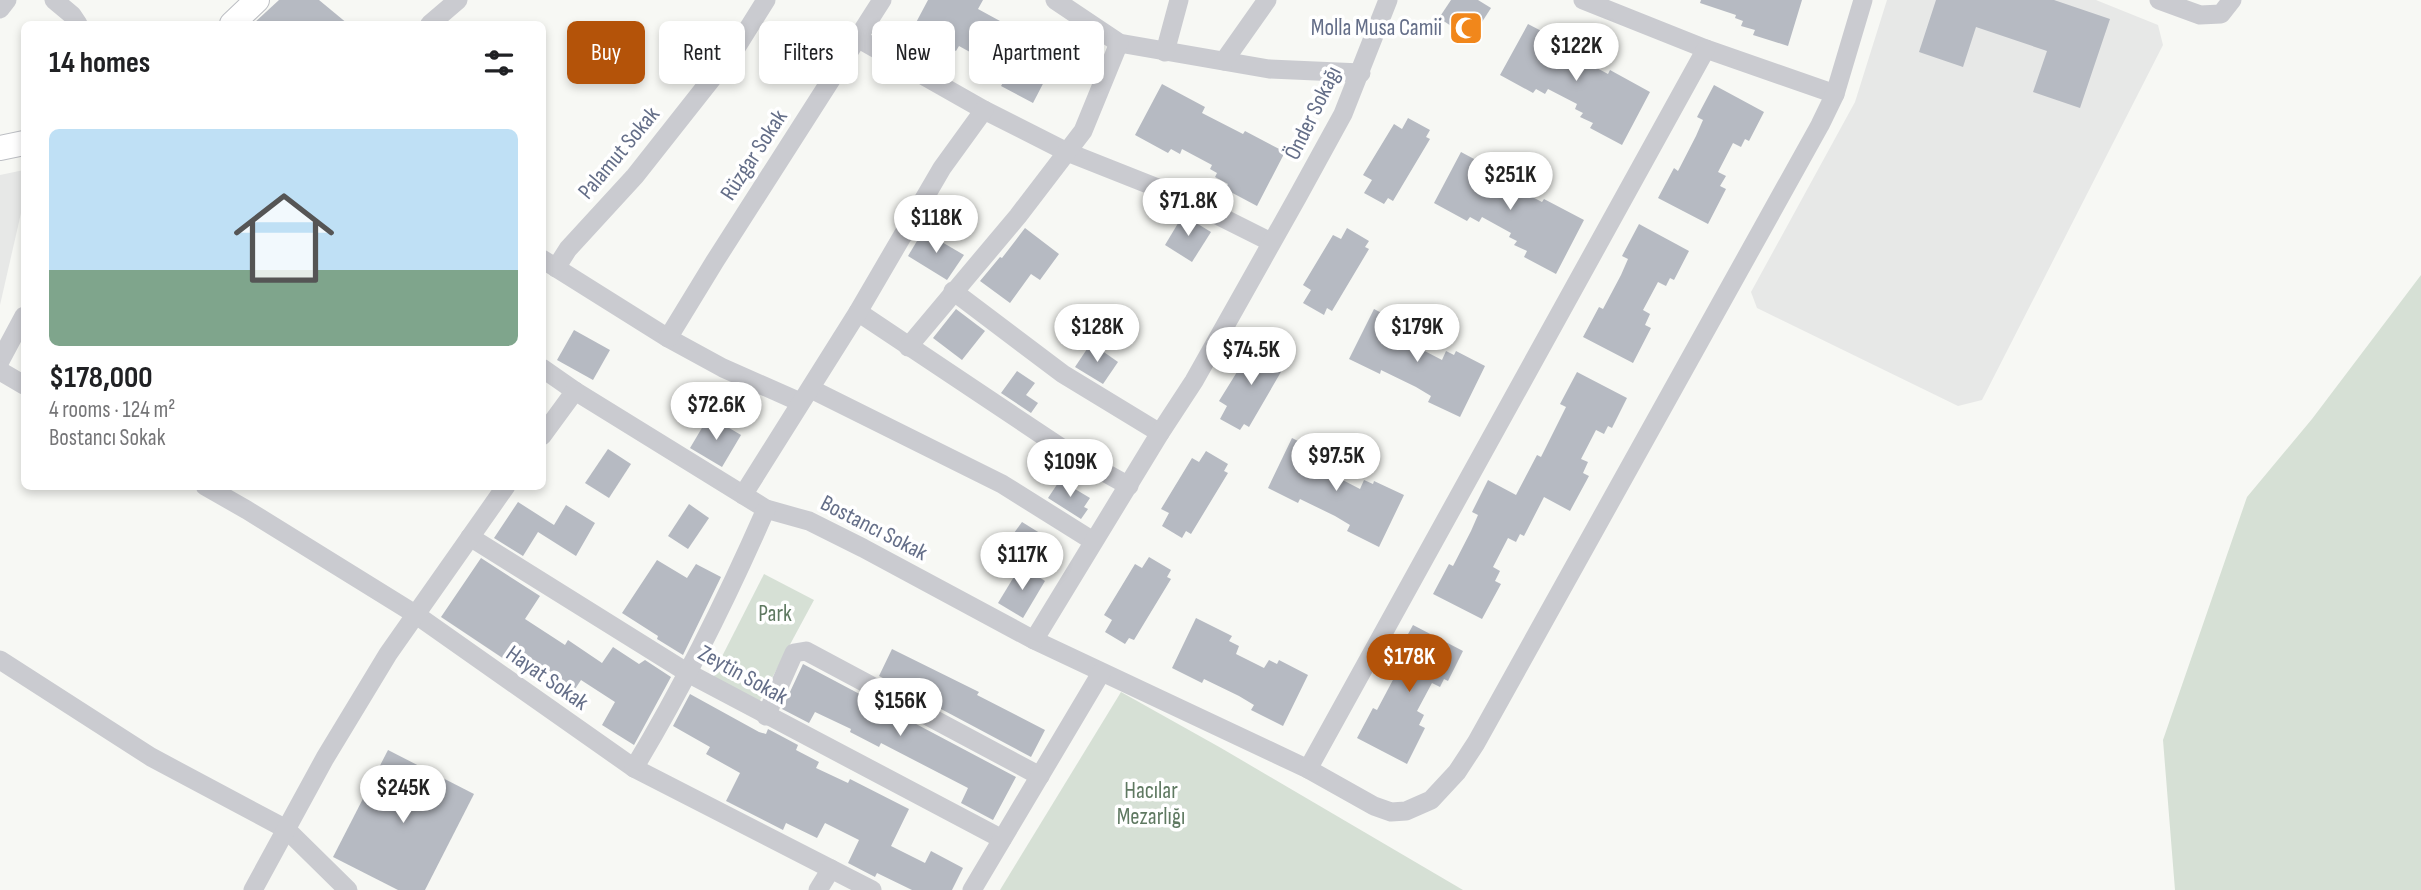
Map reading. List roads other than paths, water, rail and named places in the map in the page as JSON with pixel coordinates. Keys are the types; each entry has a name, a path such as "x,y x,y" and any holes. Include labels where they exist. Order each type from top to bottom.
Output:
{"main road":[{"path":"235,21 257,0"},
{"path":"0,148 21,144"}],"street":[{"path":"0,9 6,0"},
{"path":"54,0 76,21"},
{"path":"434,21 458,0"},
{"name":"Palamut Sokak","path":"549,264 568,249 635,176 736,48 766,0"},
{"name":"Rüzgar Sokak","path":"668,338 882,0"},
{"path":"1055,0 1119,43 1269,69 1361,73"},
{"path":"1165,52 1179,0"},
{"path":"1223,61 1267,0"},
{"name":"Önder Sokağı","path":"1034,640 1194,381 1343,114 1388,0"},
{"path":"1583,0 1706,49 1835,94"},
{"name":"Bostancı Sokak","path":"546,371 766,509 809,522 863,548 1034,640 1307,769 1374,806 1391,812 1406,811 1431,800 1457,772 1476,743 1820,125 1835,94 1863,0"},
{"path":"2159,0 2200,15 2221,14 2232,0"},
{"path":"859,39 984,110 1067,152 1183,198 1271,242"},
{"path":"908,347 1018,216 1083,131 1119,43"},
{"path":"1307,769 1706,49"},
{"path":"743,495 858,312 942,168 984,110"},
{"path":"549,264 668,338 723,368 805,396 1002,484 1093,541"},
{"path":"953,291 1063,374 1160,433"},
{"path":"858,312 1066,451 1129,486"},
{"path":"0,361 21,322"},
{"path":"0,371 21,383"},
{"path":"546,431 575,391"},
{"name":"Hayat Sokak","path":"212,490 415,614 634,768 872,890"},
{"path":"253,890 367,688 470,537 496,490"},
{"path":"634,768 688,673 732,586 766,509"},
{"name":"Zeytin Sokak","path":"470,537 688,673 1002,839"},
{"path":"766,716 794,653 806,651 1040,776"},
{"path":"0,660 151,757 286,829 348,890"},
{"path":"972,890 1101,673"},
{"path":"818,890 831,869"}],"place":[{"name":"Molla Musa Camii","path":"1466,28"}],"park label":[{"name":"Park","path":"775,614"},
{"name":"Hacılar Mezarlığı","path":"1151,804"}]}
